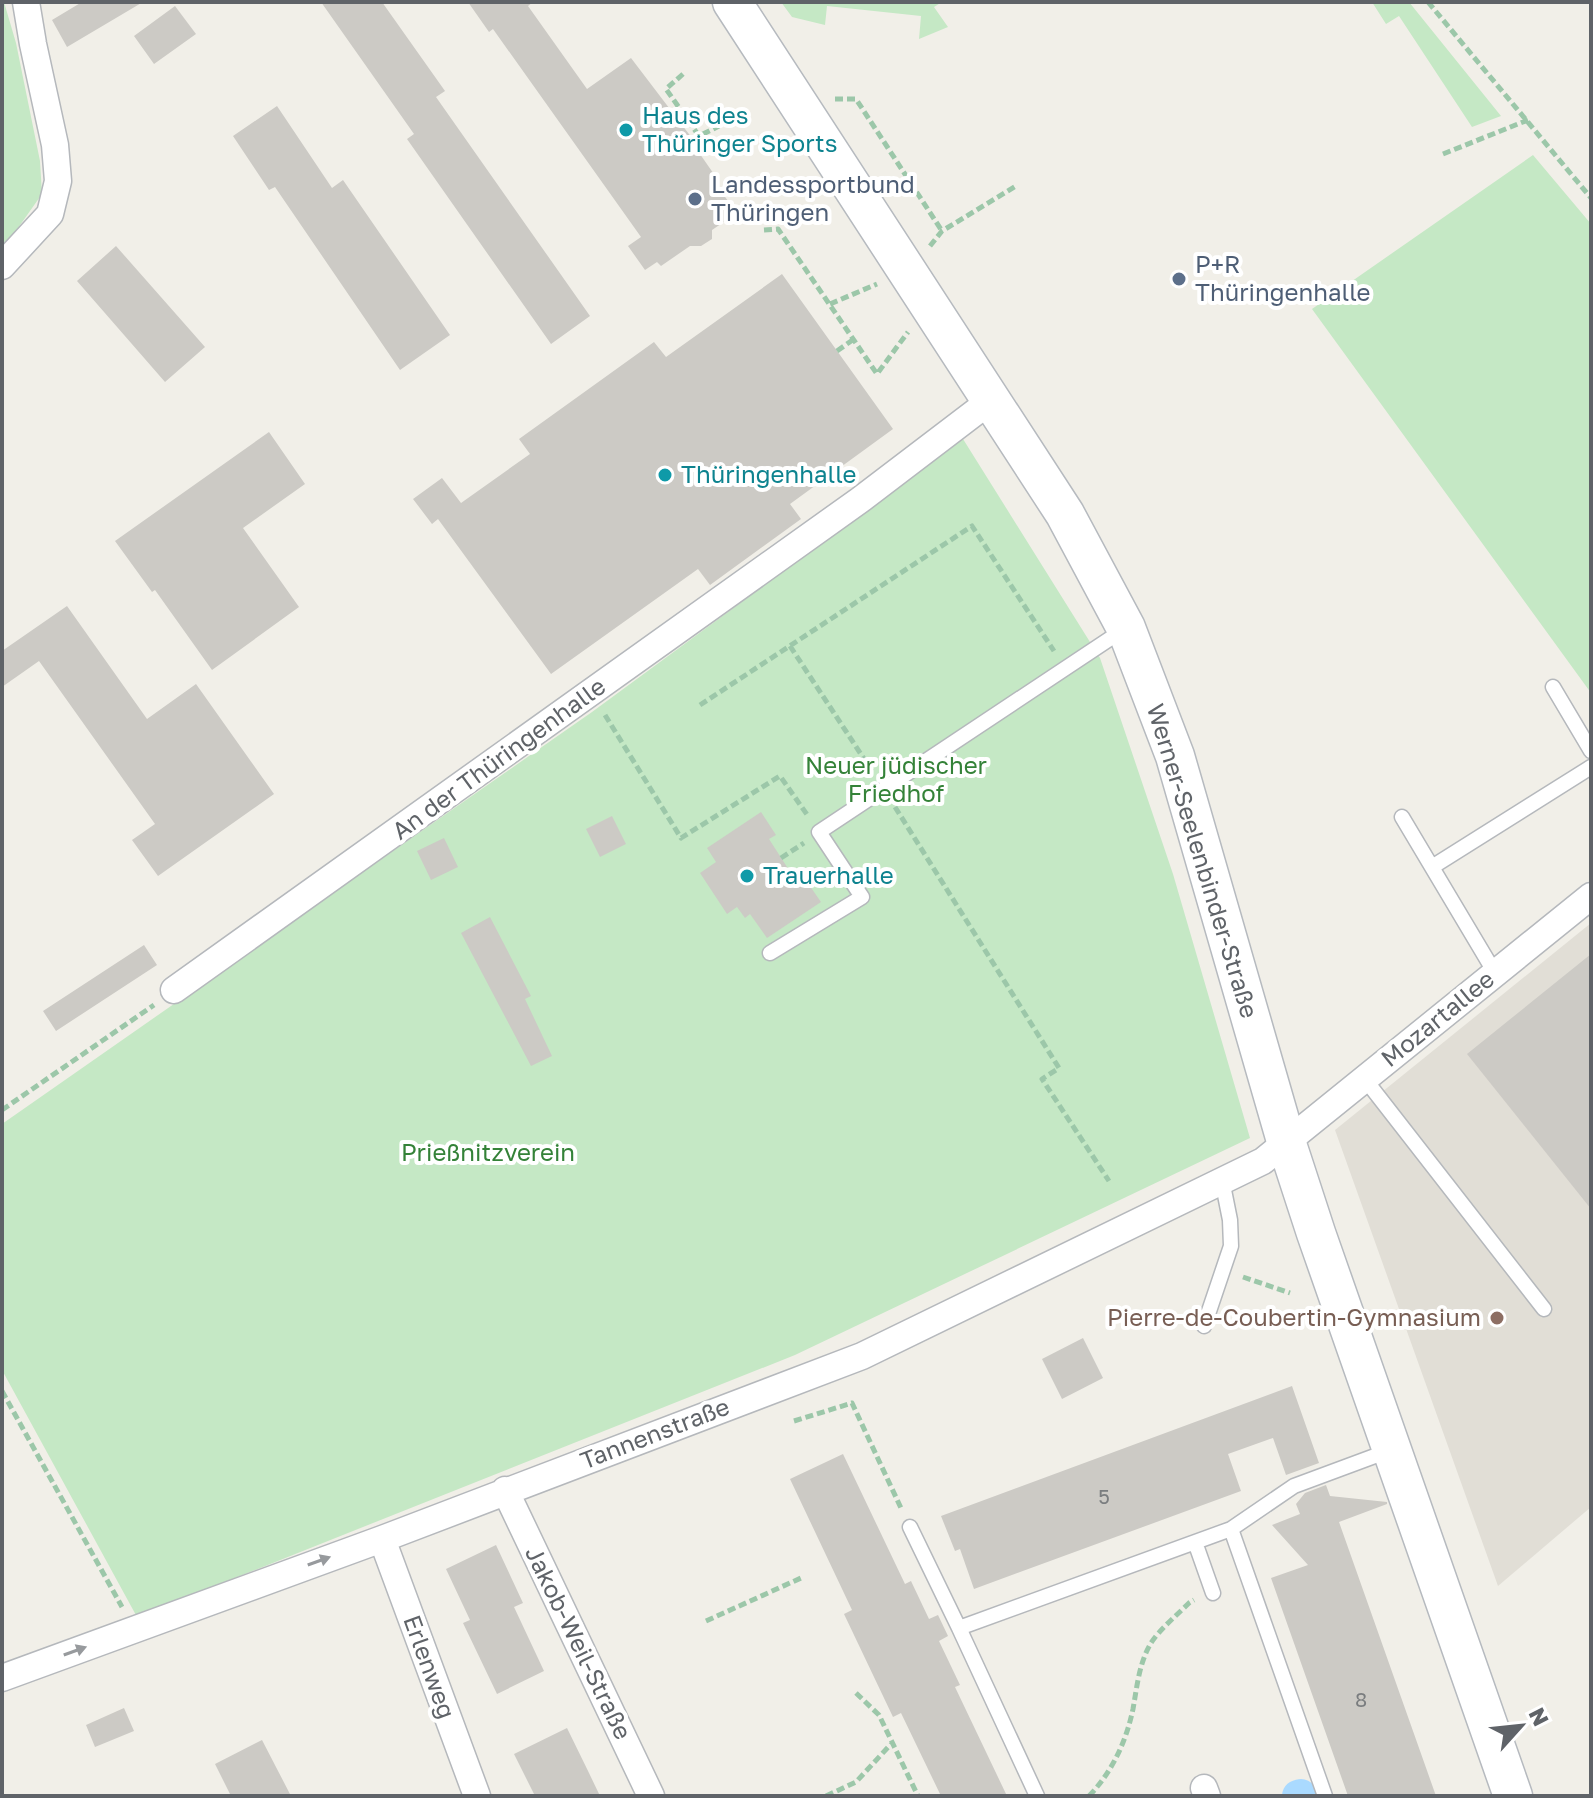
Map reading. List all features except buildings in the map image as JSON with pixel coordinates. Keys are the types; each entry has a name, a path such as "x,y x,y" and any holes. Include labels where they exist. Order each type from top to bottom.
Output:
{"street":[{"path":"2,266 50,214 58,181 55,145 26,2"},
{"name":"Werner-Seelenbinder-Straße","path":"732,2 1065,514 1126,628 1175,756 1286,1141 1513,1796"},
{"name":"An der Thüringenhalle","path":"174,990 860,500 990,401"},
{"name":"Mozartallee","path":"1286,1141 1591,896"},
{"name":"Tannenstraße","path":"2,1678 382,1539 862,1356 1263,1161 1286,1141"},
{"name":"Jakob-Weil-Straße","path":"505,1490 651,1796"},
{"name":"Erlenweg","path":"382,1539 477,1796"}],"lane":[{"path":"770,953 862,897 819,832 1126,628"},
{"path":"1553,687 1591,751"},
{"path":"1432,867 1591,767"},
{"path":"1402,817 1495,973"},
{"path":"1364,1078 1544,1309"},
{"path":"1204,1326 1231,1246 1230,1220 1222,1180"},
{"path":"959,1628 1231,1529 1294,1486 1391,1450"},
{"path":"910,1527 1037,1796"},
{"path":"1231,1529 1325,1796"},
{"path":"1195,1542 1213,1593"}],"path":[{"path":"1428,2 1591,198"},
{"path":"683,74 666,89 699,136 719,126"},
{"path":"795,100 856,99 942,231"},
{"path":"1443,154 1528,120"},
{"path":"979,208 1016,186"},
{"path":"764,230 778,229 877,374 909,331"},
{"path":"830,304 877,284"},
{"path":"837,351 854,339"},
{"path":"700,705 972,526 1065,668"},
{"path":"790,646 1059,1068 1042,1079 1109,1181"},
{"path":"592,692 681,838 780,776 819,832"},
{"path":"781,858 798,847"},
{"path":"2,1110 174,990"},
{"path":"1223,1270 1290,1293"},
{"path":"2,1391 134,1630"},
{"path":"794,1421 852,1403 910,1527"},
{"path":"706,1621 801,1578"},
{"path":"1089,1796 1101,1784 1121,1749 1139,1672 1151,1643 1189,1603 1213,1593"},
{"path":"856,1693 879,1715 918,1796"},
{"path":"826,1796 856,1782 892,1743"}],"shaded area":[{"name":"Pierre-de-Coubertin-Gymnasium","path":"1591,923 1591,1507 1498,1586 1335,1130"}],"green space":[{"path":"2,2 16,43 40,161 42,194 13,235 2,245"},
{"path":"781,2 942,2 934,7 948,27 919,39 921,16 827,6 825,25 792,17"},
{"path":"1372,2 1409,2 1501,116 1472,127 1399,16 1386,24"},
{"path":"1533,155 1591,224 1591,693 1312,309"},
{"name":"Prießnitzverein","path":"963,439 1100,658 1173,874 1250,1138 795,1355 137,1617 2,1370 2,1124 592,712"}],"place":[{"name":"Haus des Thüringer Sports","path":"626,130"},
{"name":"Landessportbund Thüringen","path":"695,199"},
{"name":"P+R Thüringenhalle","path":"1179,279"},
{"name":"Thüringenhalle","path":"665,475"},
{"name":"Trauerhalle","path":"747,876"},
{"name":"Pierre-de-Coubertin-Gymnasium","path":"1497,1318"}],"park label":[{"name":"Neuer jüdischer Friedhof","path":"896,780"}]}
